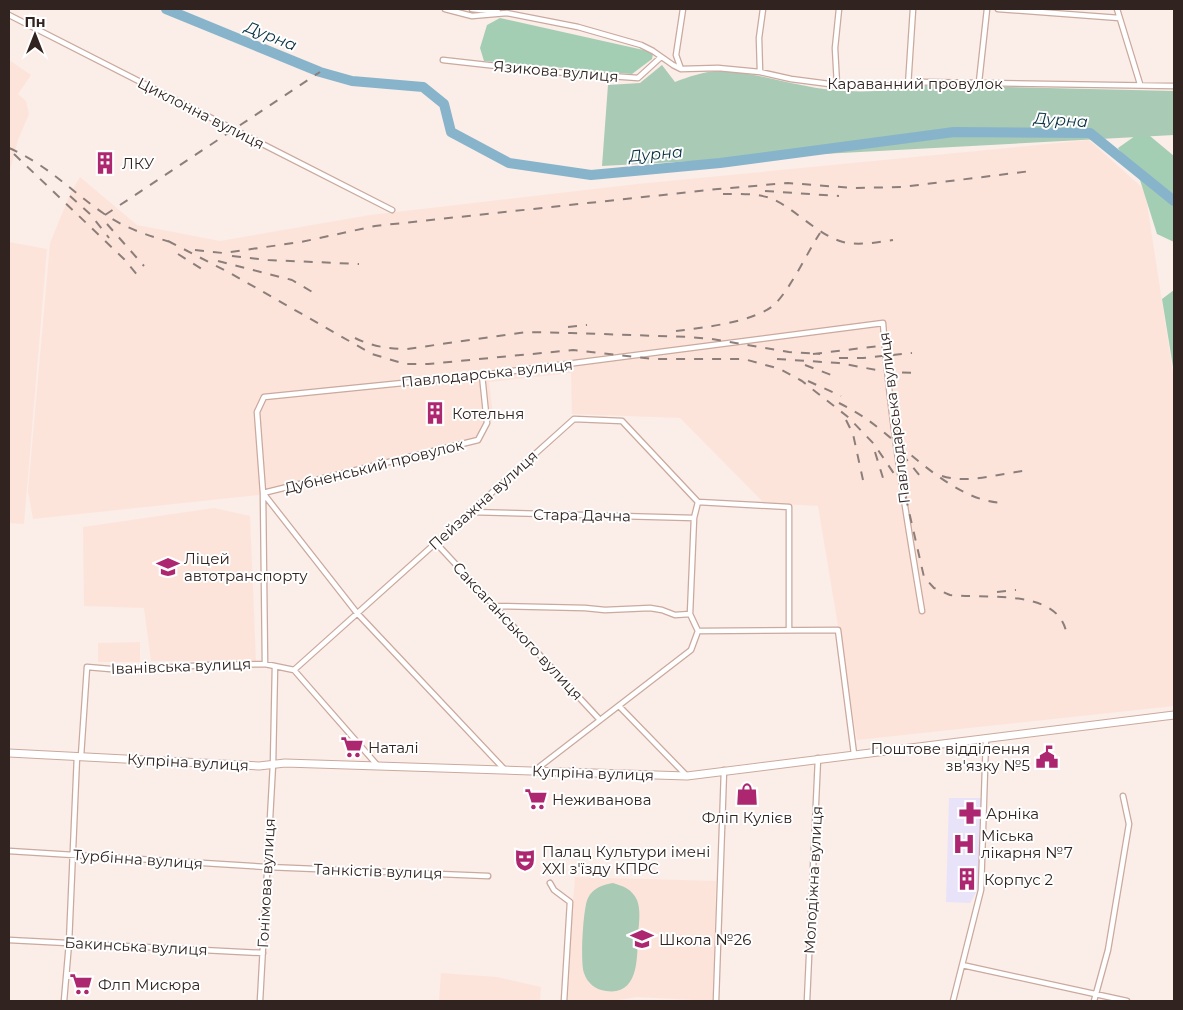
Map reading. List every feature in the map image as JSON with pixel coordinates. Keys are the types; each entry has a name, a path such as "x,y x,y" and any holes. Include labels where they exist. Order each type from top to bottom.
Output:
{"main road":[{"name":"Купріна вулиця","path":"9,753 258,766 272,764 378,766 687,776 818,758 1174,715"}],"street":[{"path":"445,9 472,16 507,13"},
{"path":"475,9 507,13"},
{"path":"681,68 676,55 682,9"},
{"path":"760,72 759,38 763,9"},
{"path":"837,85 835,48 839,9"},
{"path":"908,86 913,9"},
{"path":"979,82 987,9"},
{"path":"998,9 1119,18"},
{"path":"1117,9 1140,84"},
{"name":"Караванний провулок","path":"507,13 578,27 641,45 681,68 718,68 760,72 791,79 837,85 908,86 922,82 979,82 1174,86"},
{"name":"Циклонна вулиця","path":"9,15 392,210"},
{"name":"Язикова вулиця","path":"443,60 540,71 638,78 661,57"},
{"name":"Павлодарська вулиця","path":"263,493 257,412 264,397 482,375 882,323 901,484 922,611"},
{"name":"Дубненський провулок","path":"263,493 478,440 487,423 482,375"},
{"name":"Пейзажна вулиця","path":"357,614 574,419 622,421 698,502"},
{"path":"263,493 357,614 505,770"},
{"path":"263,493 265,664"},
{"path":"534,771 691,650 698,631 690,614 694,518 698,502 789,507 789,630"},
{"name":"Стара Дачна","path":"469,512 694,518"},
{"name":"Саксаганського вулиця","path":"436,543 600,720"},
{"path":"495,606 605,610 650,608 675,615 690,614"},
{"path":"357,614 294,670 378,766"},
{"path":"698,631 838,630 854,754"},
{"name":"Іванівська вулиця","path":"79,756 87,667 122,670 265,664 294,670"},
{"path":"272,764 275,666"},
{"path":"619,706 687,776"},
{"path":"952,1001 981,890 986,738"},
{"path":"64,1001 79,756"},
{"name":"Молодіжна вулиця","path":"807,1001 818,758"},
{"name":"Гонімова вулиця","path":"260,1001 272,764"},
{"path":"716,1001 724,770"},
{"path":"1094,1001 1108,950 1129,824 1123,796"},
{"name":"Турбінна вулиця","path":"9,851 267,867"},
{"name":"Танкістів вулиця","path":"267,867 488,876"},
{"path":"550,883 554,890 570,902 564,1001"},
{"name":"Бакинська вулиця","path":"9,940 262,953"},
{"path":"962,965 1127,1001"}],"shaded area":[{"path":"9,60 31,75 18,94 26,101 29,114 18,140 9,174"},
{"path":"1089,140 1145,190 1174,380 1174,706 857,740 818,506 764,503 680,418 572,414 571,373 489,382 493,415 480,441 267,494 33,519 28,491 50,243 71,192 80,177 137,225 220,241 370,215 637,184"},
{"path":"9,242 47,249 24,524 9,523"},
{"name":"Ліцей автотранспорту","path":"214,508 250,516 256,661 151,661 144,608 84,606 83,527"},
{"path":"140,642 140,662 98,662 98,643"},
{"name":"Міська лікарня №7","path":"949,798 982,798 978,889 970,903 946,902"},
{"name":"Школа №26","path":"575,877 716,881 713,1001 637,997 612,1001 565,1001"},
{"path":"441,973 497,977 541,987 540,1001 439,1001"}],"green space":[{"path":"500,18 648,51 653,54 652,59 632,74 484,61 480,48 487,25"},
{"path":"662,65 675,82 702,73 719,71 748,74 805,86 844,91 879,91 924,85 1174,91 1174,135 602,166 608,85 640,83"},
{"path":"1135,136 1150,136 1174,156 1174,242 1157,234 1140,180 1118,148"},
{"path":"1174,290 1174,373 1162,299"},
{"path":"613,883 630,891 637,900 639,917 637,952 631,981 617,991 606,991 592,985 585,977 582,958 583,935 588,898 598,888"}],"waterway":[{"name":"Дурна","path":"166,9 320,72 352,81 423,87 444,104 451,132 509,163 591,175 720,163 954,132 1090,133 1174,201"}],"railway":[{"path":"105,215 320,72"},
{"path":"9,148 35,162 119,223 174,243"},
{"path":"14,154 124,259 139,277"},
{"path":"195,250 223,253 301,242 375,226 718,189 788,183 853,188 902,187 1031,171"},
{"path":"765,191 839,196"},
{"path":"723,194 770,198 779,202 824,234 843,242 862,244 893,240"},
{"path":"70,196 91,215 109,238"},
{"path":"107,224 144,266"},
{"path":"676,331 742,320 775,304 787,289 820,233"},
{"path":"168,241 230,273 372,354 405,364 428,364 573,350 653,359 744,359 780,369 802,381 848,417 874,444 901,484 924,577 934,588 950,595 1017,598 1034,602 1048,608 1060,617 1066,631"},
{"path":"178,254 208,273"},
{"path":"232,256 268,260 359,264"},
{"path":"218,261 292,280 314,293"},
{"path":"568,327 587,325"},
{"path":"355,338 380,346 407,349 526,332 689,337 789,352 820,354"},
{"path":"813,354 879,346"},
{"path":"839,358 863,358 912,353"},
{"path":"777,359 839,363 887,372 915,373"},
{"path":"805,365 834,376"},
{"path":"808,381 841,396"},
{"path":"839,403 868,420 949,484 967,494 985,500 1004,503"},
{"path":"846,420 853,434 863,480"},
{"path":"875,452 883,478"},
{"path":"902,454 920,476"},
{"path":"942,476 972,479 1023,471"},
{"path":"997,592 1016,590"}],"place":[{"name":"ЛКУ","path":"105,163"},
{"name":"Котельня","path":"435,413"},
{"name":"Ліцей автотранспорту","path":"168,567"},
{"name":"Наталі","path":"352,747"},
{"name":"Поштове відділення зв'язку №5","path":"1047,757"},
{"name":"Фліп Кулієв","path":"747,794"},
{"name":"Неживанова","path":"536,799"},
{"name":"Арніка","path":"970,813"},
{"name":"Міська лікарня №7","path":"964,844"},
{"name":"Палац Культури імені XXI з'їзду КПРС","path":"525,860"},
{"name":"Корпус 2","path":"967,879"},
{"name":"Школа №26","path":"642,939"},
{"name":"Флп Мисюра","path":"81,984"}]}
